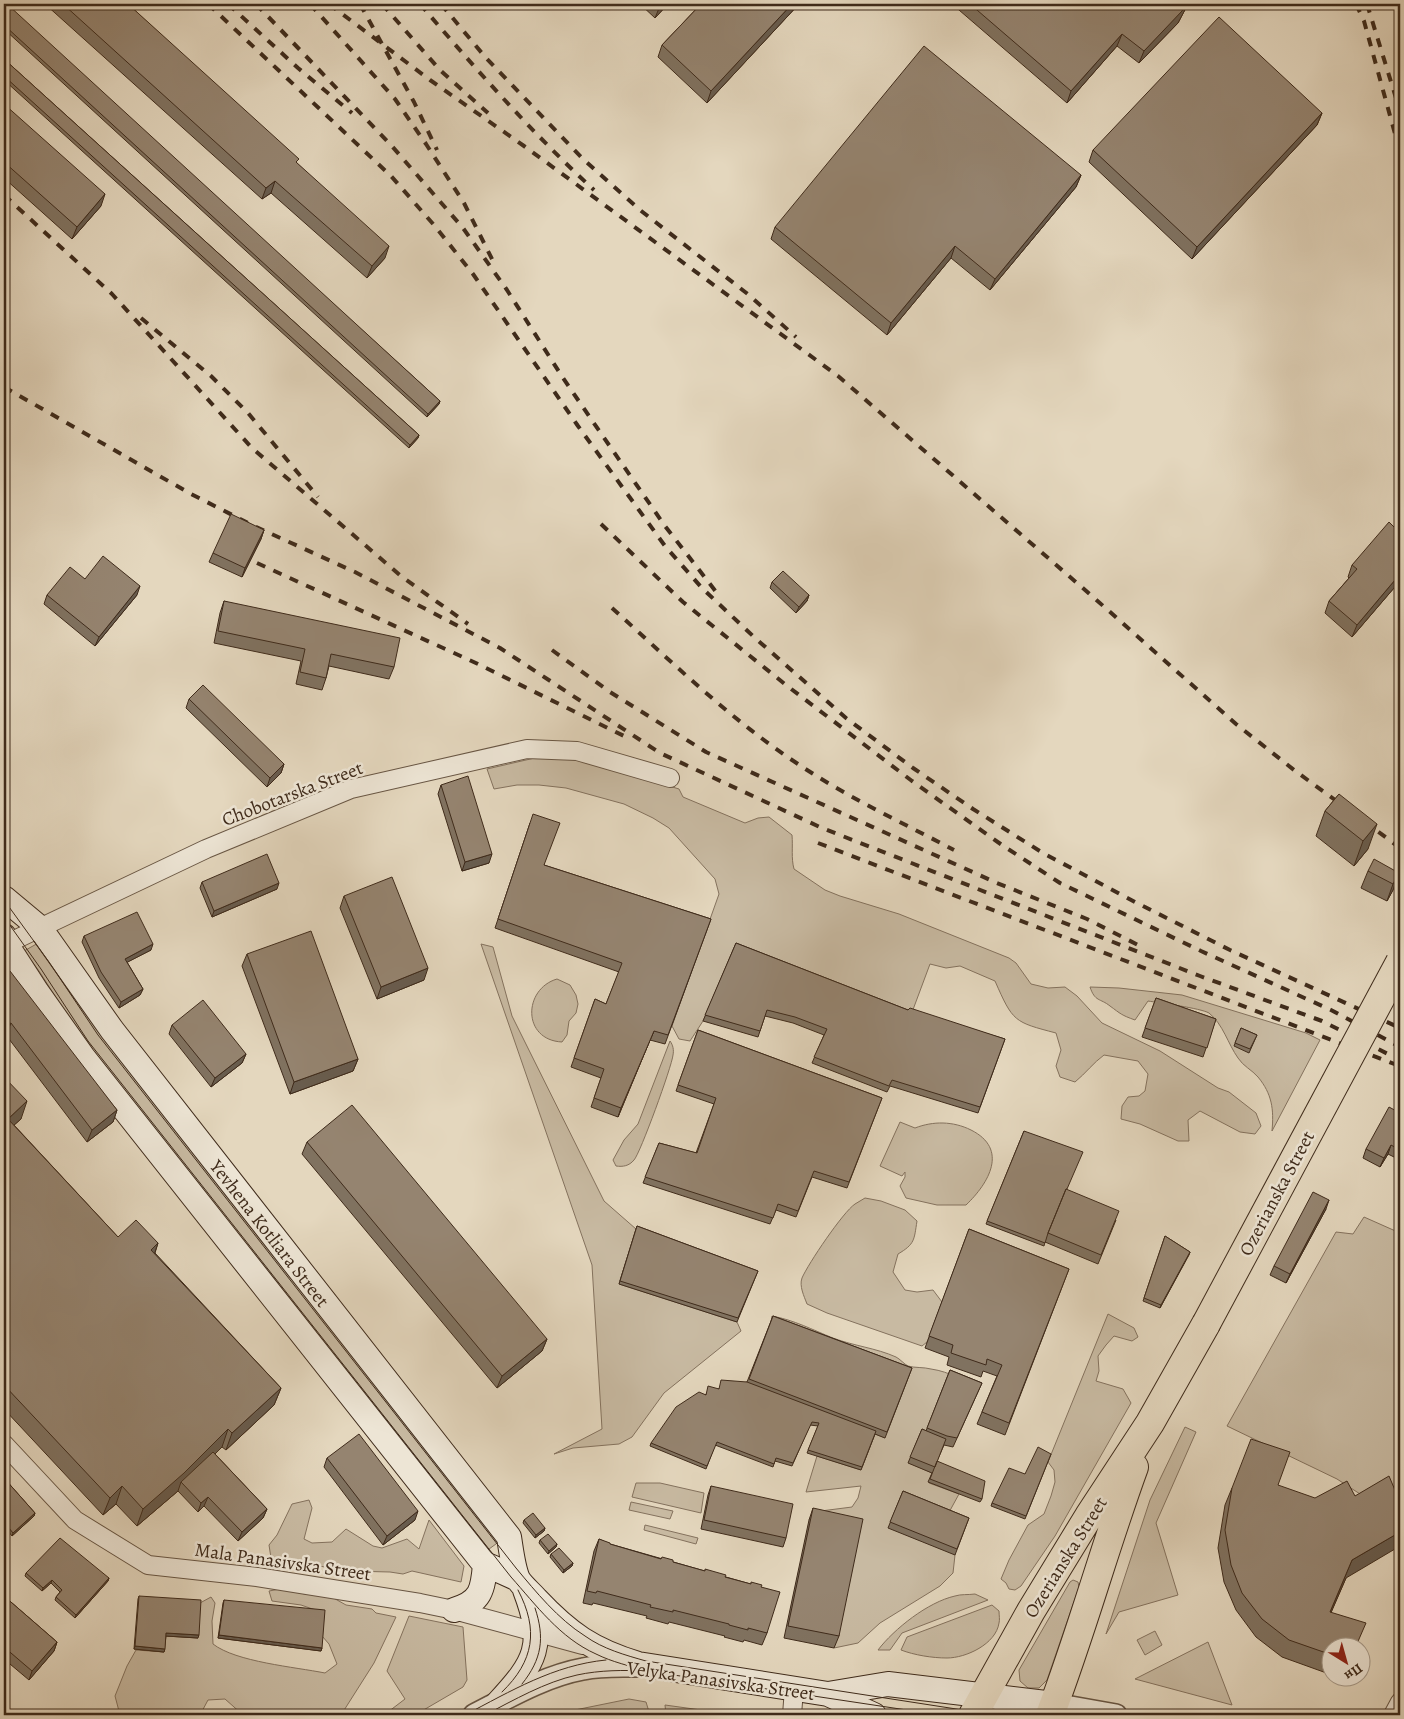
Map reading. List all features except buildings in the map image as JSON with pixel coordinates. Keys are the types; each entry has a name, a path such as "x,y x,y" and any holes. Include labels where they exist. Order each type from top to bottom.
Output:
{"main road":[{"name":"Yevhena Kotliara Street","path":"4,898 40,928 112,1030 509,1538 520,1581"},
{"name":"Yevhena Kotliara Street","path":"5,942 37,992 83,1057 484,1564 520,1581 566,1629 595,1648 612,1656 645,1666"},
{"name":"Ozerianska Street","path":"978,1705 1031,1611 1089,1516 1150,1423 1206,1324 1400,962"},
{"name":"Ozerianska Street","path":"1052,1710 1068,1670 1113,1526 1150,1423"},
{"path":"454,1610 470,1604 480,1594 484,1581 484,1564"},
{"path":"498,1703 528,1667 536,1644 532,1609 520,1581"},
{"name":"Velyka Panasivska Street","path":"645,1666 828,1694 874,1715"},
{"name":"Velyka Panasivska Street","path":"828,1694 888,1684 978,1705 1052,1710"}],"street":[{"name":"Chobotarska Street","path":"5,942 40,928 206,849 352,789 526,749 577,751 670,778"},
{"name":"Mala Panasivska Street","path":"4,1444 75,1520 148,1564 256,1577 454,1610 595,1648"},
{"name":"Velyka Panasivska Street","path":"474,1715 542,1681 574,1671 604,1666 645,1666"},
{"path":"792,1715 794,1689"},
{"path":"1393,1715 1400,1702"},
{"name":"Velyka Panasivska Street","path":"1052,1710 1116,1715"}],"shaded area":[{"path":"539,757 606,762 679,789 683,797 745,823 758,818 769,817 792,835 794,869 825,890 899,914 1009,958 1016,963 1031,984 1048,988 1065,987 1077,996 1102,1023 1160,1051 1218,1088 1229,1092 1256,1113 1261,1126 1255,1134 1240,1132 1200,1111 1188,1120 1189,1141 1178,1141 1140,1124 1121,1119 1122,1106 1128,1097 1139,1096 1145,1091 1148,1074 1138,1061 1104,1055 1075,1082 1060,1077 1056,1066 1061,1050 1056,1033 1023,1023 1011,1013 995,981 960,966 946,968 930,964 911,1015 734,949 703,1021 690,1041 679,1039 672,1026 719,894 715,879 669,828 624,804 566,788 517,785 494,789 487,769"},
{"path":"40,942 500,1541 485,1552 82,1038 24,951"},
{"path":"481,944 493,947 512,1016 604,1201 636,1229 619,1284 737,1322 741,1331 664,1393 632,1437 619,1444 573,1448 554,1454 602,1429 592,1265"},
{"path":"557,979 570,985 576,995 578,1004 576,1013 569,1021 567,1035 562,1042 549,1039 540,1033 534,1024 532,1014 533,1003 538,993 546,984"},
{"path":"1090,987 1119,988 1182,995 1306,1033 1320,1040 1272,1131 1273,1116 1271,1102 1263,1083 1240,1061 1218,1023 1209,1013 1148,1001 1135,1020 1121,1014 1096,997"},
{"path":"670,1041 673,1055 642,1143 630,1164 616,1166 613,1160 624,1140 638,1124"},
{"path":"900,1122 915,1128 936,1123 957,1125 971,1130 983,1138 992,1156 991,1166 988,1177 982,1187 966,1205 937,1205 906,1198 900,1186 905,1177 905,1172 902,1176 880,1166"},
{"path":"865,1198 881,1201 905,1210 917,1221 913,1241 898,1254 893,1272 905,1290 917,1292 933,1290 942,1302 927,1342 922,1346 827,1313 807,1304 801,1288 802,1278 842,1217 855,1204"},
{"path":"1364,1217 1400,1233 1400,1520 1337,1479 1227,1426 1336,1232 1353,1234"},
{"path":"1108,1314 1134,1328 1138,1337 1132,1341 1114,1336 1098,1356 1099,1371 1096,1381 1123,1389 1131,1403 1055,1536 1021,1586 1015,1590 1009,1589 1001,1579 1028,1525 1044,1514 1055,1482 1054,1470 1048,1462"},
{"path":"772,1316 796,1323 841,1341 888,1354 898,1358 908,1366 945,1372 978,1392 947,1379 924,1437 909,1463 932,1473 929,1483 959,1494 947,1516 955,1555 953,1573 940,1586 880,1623 858,1643 834,1648 859,1531 809,1520 813,1512 852,1507 858,1498 861,1486 806,1492 817,1456 861,1470 875,1434 885,1438 771,1322"},
{"path":"1185,1427 1196,1432 1156,1523 1178,1595 1119,1612 1106,1634 1150,1500"},
{"path":"636,1483 660,1483 704,1493 701,1513 632,1497"},
{"path":"309,1500 312,1508 304,1539 312,1543 332,1542 346,1529 373,1546 382,1548 407,1539 419,1549 429,1520 464,1566 461,1582 412,1571 403,1574 349,1571 271,1558 269,1545 277,1535 292,1504"},
{"path":"631,1502 673,1511 670,1519 629,1510"},
{"path":"645,1525 698,1538 696,1544 644,1530"},
{"path":"1073,1580 1078,1582 1079,1587 1047,1680 1039,1688 1028,1688 1020,1681 1019,1670 1070,1582"},
{"path":"280,1589 330,1596 346,1605 372,1609 376,1613 396,1617 374,1663 341,1715 243,1715 225,1699 208,1700 200,1715 120,1715 115,1696 127,1666 136,1650 164,1652 165,1636 200,1603 211,1597 215,1603 212,1621 213,1644 223,1650 251,1660 325,1673 337,1664 329,1644 322,1636 324,1613 301,1605 272,1601 269,1591"},
{"path":"975,1594 988,1600 902,1633 890,1650 878,1650 902,1625 923,1610 957,1595"},
{"path":"992,1605 999,1611 997,1631 986,1643 971,1652 955,1657 941,1658 917,1655 901,1650 907,1637"},
{"path":"409,1616 463,1627 467,1680 463,1687 415,1715 384,1715 405,1699 387,1671"},
{"path":"1155,1631 1162,1645 1145,1655 1137,1640"},
{"path":"1208,1642 1232,1705 1135,1679"},
{"path":"629,1699 646,1702 650,1715 590,1715 570,1711"},
{"path":"665,1705 737,1715 666,1715"}],"tram line":[{"path":"4,900 49,962 98,1035 516,1568 548,1605 566,1622 599,1645 646,1661 995,1715"},
{"path":"4,917 88,1041 511,1577 549,1620 571,1639 602,1657 647,1671"},
{"path":"502,1692 521,1669 527,1657 530,1644 529,1618 518,1590"},
{"path":"522,1684 534,1666 540,1648 540,1629 535,1608"},
{"path":"465,1715 533,1680 568,1667 606,1660"},
{"path":"485,1715 530,1692 565,1678 594,1672 630,1670 940,1715"}],"railway":[{"path":"208,4 391,176 434,225 473,274 578,426 665,546 702,588 754,637 846,718 913,768 1043,853 1230,950 1400,1028"},
{"path":"228,4 298,68 352,113"},
{"path":"256,4 391,145 463,228 507,290 563,378 665,526 717,593"},
{"path":"310,4 395,99 464,203 493,261"},
{"path":"329,4 430,80 524,146 838,376 1092,596 1236,724 1346,808"},
{"path":"360,4 414,102 437,150"},
{"path":"382,4 440,70 488,113"},
{"path":"420,4 526,123 594,190"},
{"path":"441,4 486,58 584,160 640,210 749,295 796,337"},
{"path":"1356,4 1364,21 1400,152"},
{"path":"1367,4 1400,111"},
{"path":"4,195 112,294 252,448 401,576 468,624"},
{"path":"141,318 211,376 248,413 318,497"},
{"path":"4,387 191,494 254,526 355,572 500,648 660,753 822,828 1200,976 1322,1021 1400,1060"},
{"path":"601,524 683,602 786,685 912,781 1002,845 1060,883 1201,951 1331,1010 1400,1047"},
{"path":"257,563 478,664 624,736"},
{"path":"612,608 727,711 776,749 838,789 954,850"},
{"path":"552,650 610,692 706,752 997,883 1087,919 1142,947"},
{"path":"1364,821 1400,848"},
{"path":"818,843 1397,1065"}]}
